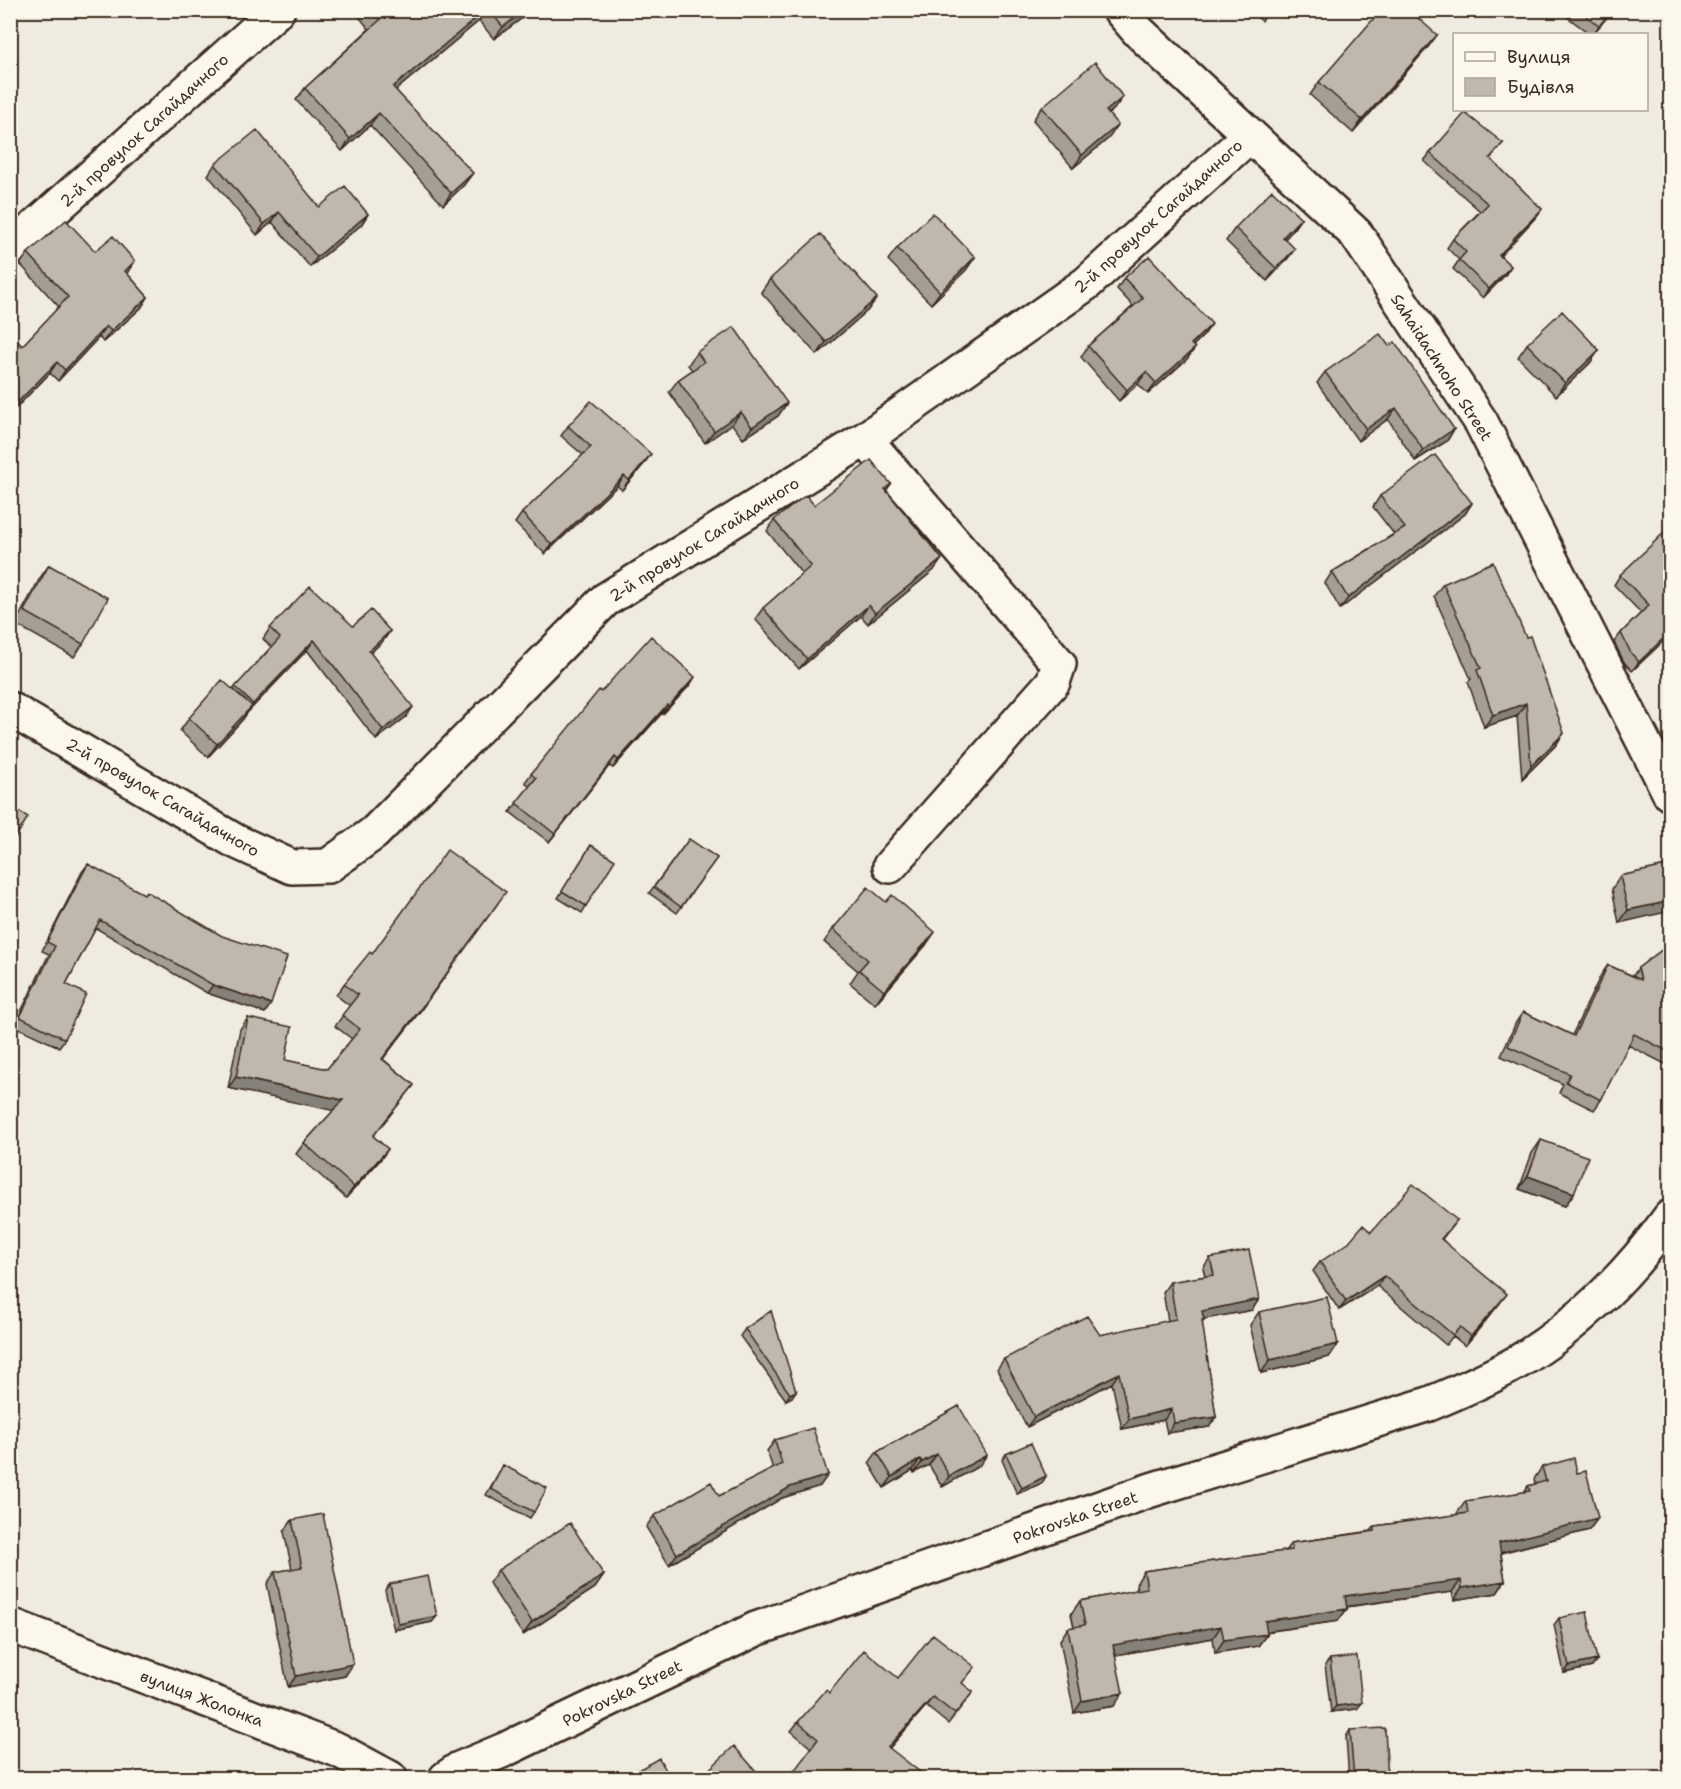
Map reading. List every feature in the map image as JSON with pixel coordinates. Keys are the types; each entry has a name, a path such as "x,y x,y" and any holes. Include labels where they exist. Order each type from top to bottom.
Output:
{"street":[{"name":"2-й провулок Сагайдачного","path":"10,249 278,10"},
{"name":"Sahaidachnoho Street","path":"1120,10 1139,32 1356,234 1481,422 1671,794"},
{"name":"2-й провулок Сагайдачного","path":"10,709 235,841 292,867 328,866 374,833 605,600 865,440 1087,283 1250,135"},
{"path":"865,440 1059,664 1053,682 890,866"},
{"name":"Pokrovska Street","path":"446,1779 459,1769 504,1750 756,1629 1151,1490 1429,1404 1473,1386 1516,1363 1555,1337 1629,1269 1671,1217"},
{"name":"вулиця Жолонка","path":"10,1625 338,1750 390,1779"}],"building":[{"path":"372,10 486,10 393,87 473,173 451,193 379,113 350,139 305,88 380,20"},
{"path":"489,10 525,10 503,27"},
{"path":"1381,10 1409,10 1437,35 1362,120 1319,82"},
{"path":"1579,10 1612,10 1599,26"},
{"path":"1095,62 1123,97 1106,111 1118,125 1082,155 1042,107"},
{"path":"1465,113 1503,143 1490,158 1542,209 1499,255 1511,266 1489,289 1459,260 1466,252 1453,239 1488,204 1430,153"},
{"path":"257,130 319,207 345,186 368,214 317,257 279,212 264,224 215,164"},
{"path":"1272,190 1301,218 1283,237 1295,249 1276,268 1235,228"},
{"path":"933,213 975,257 940,292 897,248"},
{"path":"66,220 95,251 113,236 135,261 125,271 148,297 111,331 106,326 65,370 57,362 10,410 10,333 22,346 68,297 28,253"},
{"path":"820,234 877,298 826,342 770,279"},
{"path":"1149,256 1212,324 1191,344 1195,348 1156,383 1146,372 1127,390 1088,346 1143,298 1124,278"},
{"path":"1562,311 1599,350 1565,383 1527,344"},
{"path":"734,327 787,403 752,427 741,412 714,431 678,380 704,362 697,352"},
{"path":"1380,334 1389,346 1395,342 1454,429 1423,450 1396,408 1366,429 1325,372"},
{"path":"591,401 651,454 629,480 624,476 552,545 522,513 591,447 568,426"},
{"path":"1435,455 1472,503 1348,598 1332,572 1405,528 1380,496"},
{"path":"871,460 891,484 885,489 942,559 875,613 869,605 807,659 763,608 811,566 774,520 806,495 814,505"},
{"path":"1669,528 1671,529 1671,631 1639,662 1631,653 1621,633 1649,605 1620,575"},
{"path":"1493,562 1526,637 1530,636 1564,733 1531,766 1526,703 1493,715 1477,670 1481,668 1443,584"},
{"path":"49,565 108,598 83,644 24,611"},
{"path":"310,586 353,626 371,610 390,631 369,651 413,707 383,730 314,640 253,704 235,687 280,638 270,628"},
{"path":"651,636 695,677 618,760 615,757 555,834 516,803 536,778 531,774 599,690 601,692"},
{"path":"222,680 252,706 217,744 189,718"},
{"path":"10,806 28,817 10,847"},
{"path":"689,839 717,858 681,907 654,887"},
{"path":"591,845 615,860 586,906 562,891"},
{"path":"447,850 506,892 382,1059 414,1085 373,1136 388,1149 354,1187 304,1143 343,1100 236,1077 248,1018 292,1027 285,1060 327,1069 360,1029 342,1015 358,995 344,984 370,952 372,954"},
{"path":"88,864 144,894 146,891 222,936 287,957 271,1004 213,985 100,920 66,984 86,994 65,1039 20,1017 55,946 47,942"},
{"path":"1671,865 1671,901 1628,910 1620,876"},
{"path":"868,887 886,902 892,895 935,932 884,991 859,970 868,960 833,929"},
{"path":"1671,943 1671,1053 1634,1034 1601,1100 1566,1082 1570,1074 1508,1046 1523,1012 1574,1036 1608,965 1641,980 1638,968"},
{"path":"1541,1140 1588,1157 1574,1193 1528,1176"},
{"path":"1413,1184 1457,1220 1441,1239 1507,1294 1471,1336 1460,1327 1453,1335 1384,1276 1346,1301 1320,1262 1347,1244 1363,1225 1371,1232"},
{"path":"1249,1250 1259,1299 1202,1311 1216,1417 1174,1423 1172,1409 1129,1419 1119,1373 1034,1417 1004,1359 1087,1316 1100,1335 1176,1319 1170,1282 1214,1275 1210,1258"},
{"path":"1327,1297 1338,1344 1270,1360 1259,1312"},
{"path":"771,1311 796,1391 790,1394 745,1329"},
{"path":"959,1406 987,1455 949,1476 937,1454 922,1462 920,1459 892,1477 877,1452"},
{"path":"813,1428 828,1475 790,1487 677,1554 654,1516 711,1482 719,1496 782,1464 775,1440"},
{"path":"1031,1443 1046,1476 1022,1488 1006,1454"},
{"path":"1574,1458 1577,1473 1586,1471 1598,1518 1499,1543 1505,1581 1462,1588 1461,1580 1345,1596 1347,1609 1265,1621 1267,1634 1224,1640 1221,1626 1113,1645 1123,1693 1082,1701 1068,1628 1085,1625 1080,1601 1147,1588 1144,1571 1292,1550 1291,1543 1375,1531 1375,1526 1468,1513 1466,1501 1530,1491 1528,1486 1546,1481 1542,1467"},
{"path":"503,1465 547,1488 534,1512 491,1489"},
{"path":"323,1514 353,1664 296,1676 275,1572 302,1567 292,1520"},
{"path":"570,1523 604,1575 532,1622 498,1570"},
{"path":"428,1576 437,1616 398,1624 390,1584"},
{"path":"1587,1612 1597,1660 1569,1666 1559,1618"},
{"path":"933,1634 975,1667 962,1683 973,1692 955,1714 933,1697 888,1747 929,1779 788,1779 818,1739 798,1722 826,1690 829,1693 864,1650 898,1678"},
{"path":"1357,1656 1362,1703 1336,1706 1330,1659"},
{"path":"1385,1728 1388,1779 1354,1779 1350,1730"},
{"path":"734,1746 763,1779 699,1779"},
{"path":"659,1758 671,1779 623,1779"}]}
